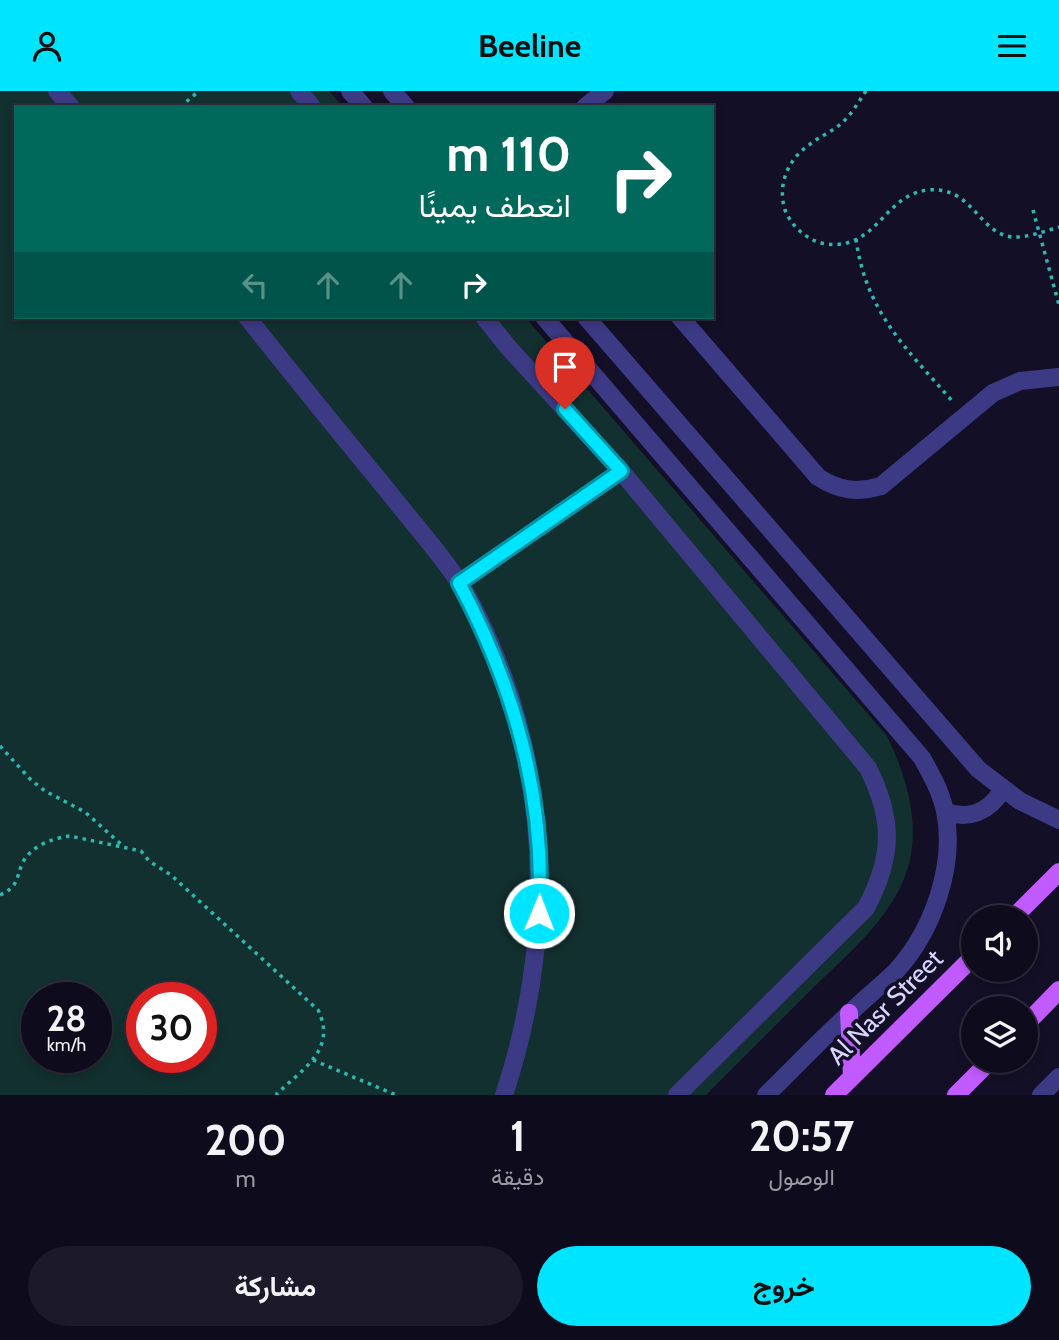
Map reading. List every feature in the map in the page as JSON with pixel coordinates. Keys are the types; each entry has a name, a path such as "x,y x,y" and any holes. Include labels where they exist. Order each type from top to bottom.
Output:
{"main road":[{"path":"1026,905 1059,872"},
{"name":"Al Nasr Street","path":"834,1095 961,969"},
{"path":"1038,1012 1059,990"},
{"path":"849,1013 852,1077"},
{"path":"956,1095 978,1073"}],"street":[{"path":"57,91 69,105"},
{"path":"299,91 310,105"},
{"path":"350,91 362,105"},
{"path":"392,91 403,105"},
{"path":"588,105 605,91"},
{"path":"249,319 459,583 490,644 510,696 527,764 538,835 540,893 537,951 528,1009 504,1095"},
{"path":"486,319 621,471 868,768 881,795 888,824 887,853 880,882 866,908 677,1095"},
{"path":"546,319 922,758 932,775 946,812 947,846 943,879 933,911 918,941 898,968 766,1095"},
{"path":"588,319 978,769 1029,806 1059,820"},
{"path":"682,319 818,477 832,486 856,491 881,486 993,393 1033,378 1059,377"},
{"path":"459,583 621,471"},
{"path":"946,812 963,816 980,812 990,806 1003,789"},
{"path":"1041,1095 1059,1077"}],"path":[{"path":"182,105 199,91"},
{"path":"866,91 843,122 805,147 796,155 786,172 783,202 790,220 812,239 835,244 856,239 900,200 916,192 934,190 965,200 987,224 1002,234 1019,237 1059,227"},
{"path":"1033,210 1059,305"},
{"path":"856,239 867,286 883,319 965,415"},
{"path":"0,746 31,780 85,812 124,848"},
{"path":"0,895 15,884 22,863 30,854 49,841 70,836 141,851 149,861 171,874 318,1010 324,1023 324,1037 313,1060 276,1095"},
{"path":"313,1060 397,1095"}],"green space":[{"path":"0,91 329,91 341,105 14,105 14,319 527,319 887,736 900,767 909,799 913,831 909,864 902,883 893,901 867,935 706,1095 0,1095"}],"route":[{"path":"539,913 538,835 522,736 496,657 459,583 621,471 565,409"}]}
